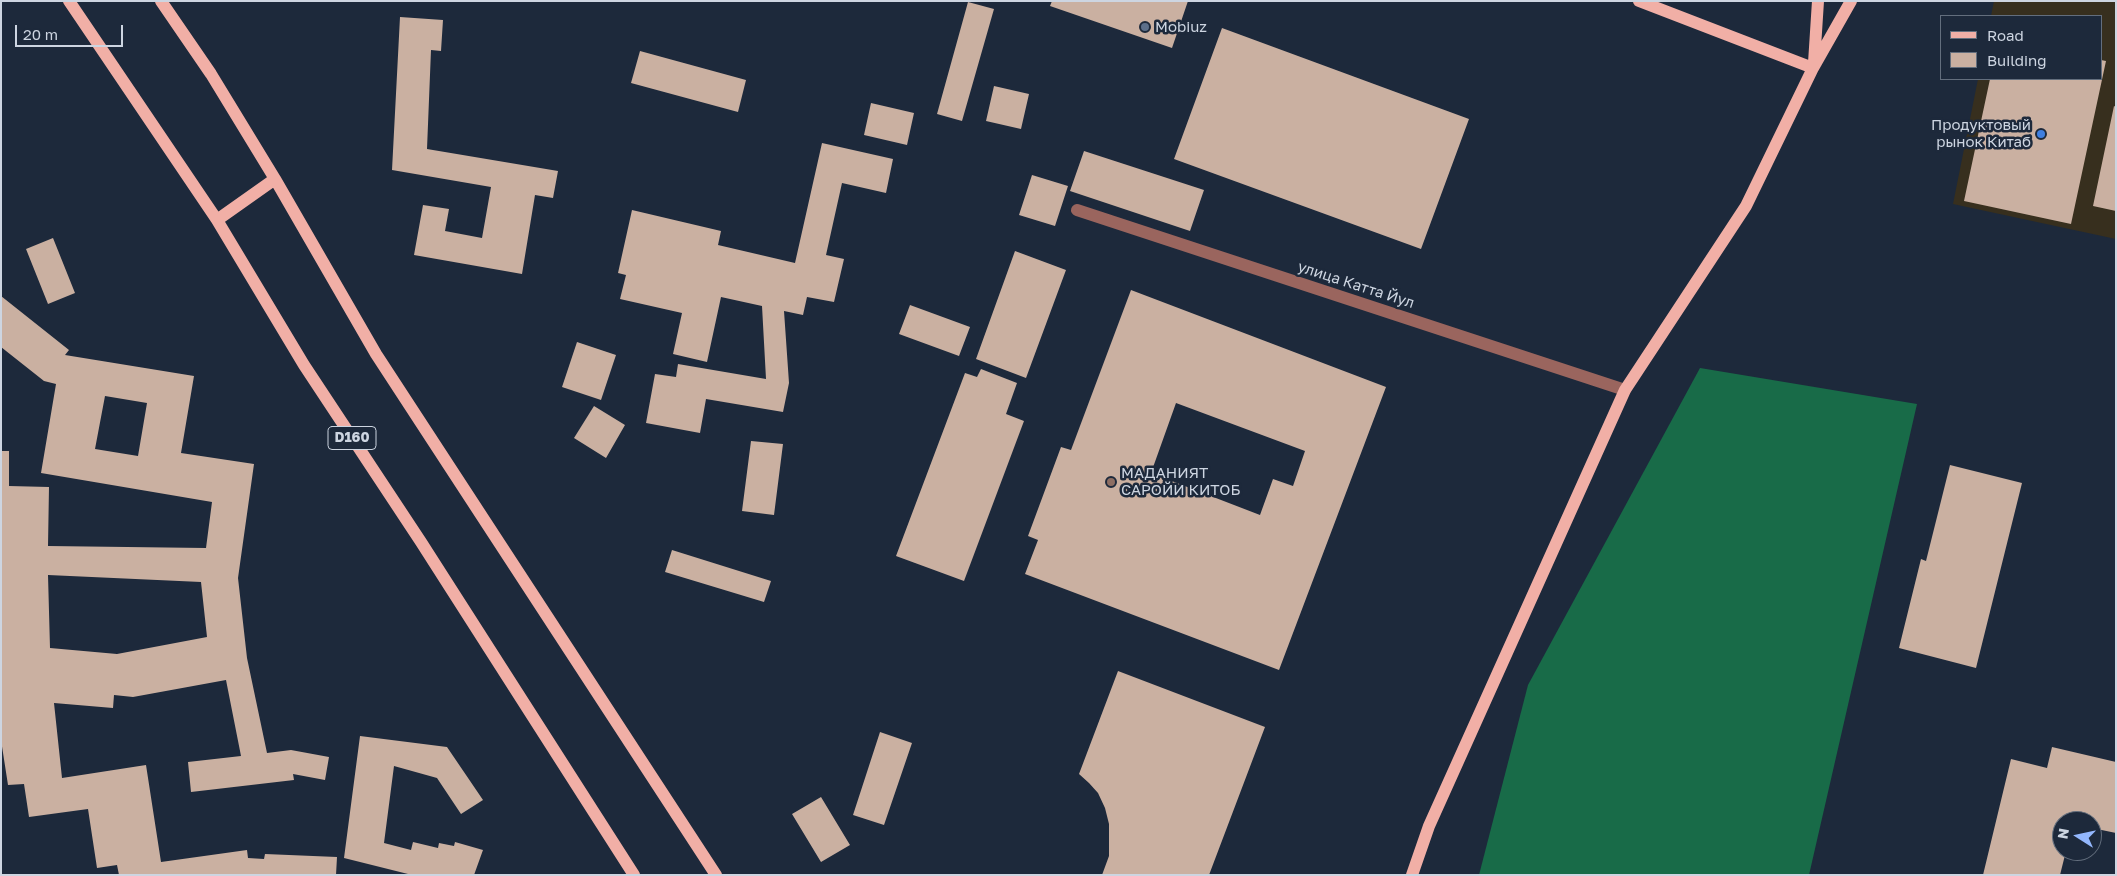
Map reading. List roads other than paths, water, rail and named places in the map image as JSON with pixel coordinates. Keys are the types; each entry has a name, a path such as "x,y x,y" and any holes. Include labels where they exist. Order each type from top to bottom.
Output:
{"main road":[{"name":"D160","path":"69,1 216,220 304,365 421,542 634,875"},
{"path":"160,1 211,74 275,178 376,354 716,875"},
{"path":"1639,1 1813,68"},
{"path":"1813,68 1818,1"},
{"path":"1412,875 1429,826 1625,390 1746,206 1813,68 1851,1"},
{"path":"216,220 275,178"}],"lane":[{"name":"улица Катта Йул","path":"1077,210 1625,390"}],"place":[{"name":"Mobiuz","path":"1145,27"},
{"name":"Продуктовый рынок Китаб","path":"2041,134"},
{"name":"МАДАНИЯТ САРОЙИ КИТОБ","path":"1111,482"}]}
